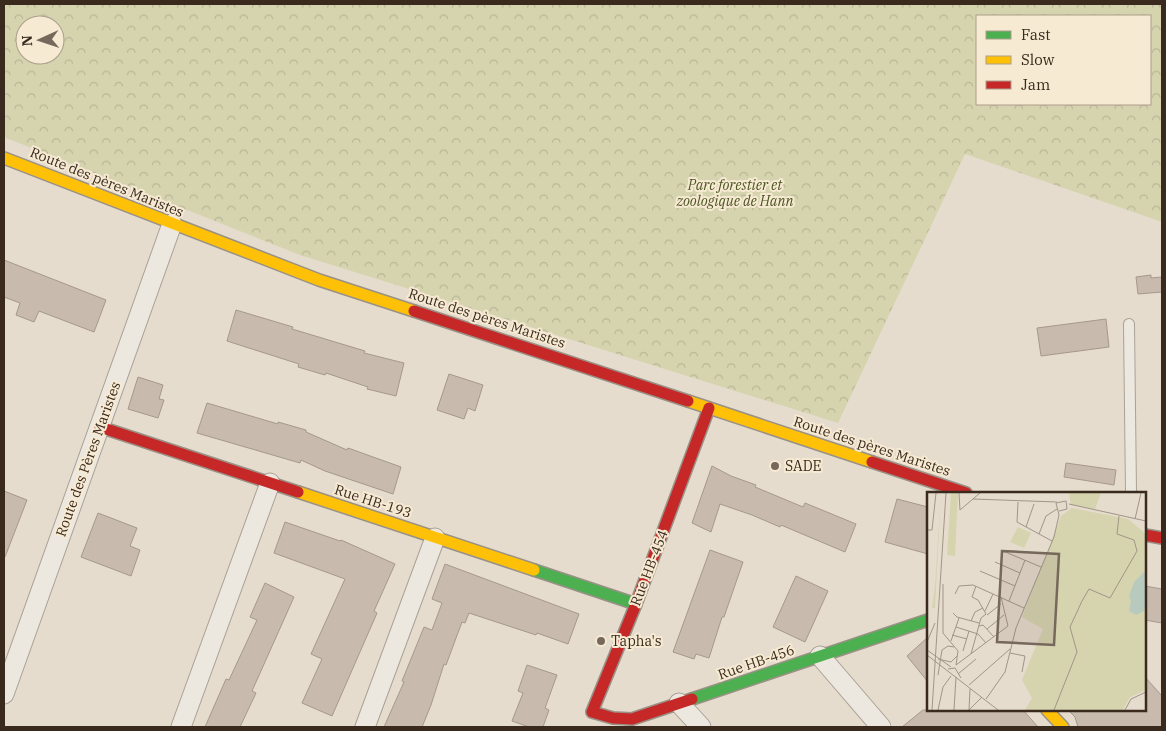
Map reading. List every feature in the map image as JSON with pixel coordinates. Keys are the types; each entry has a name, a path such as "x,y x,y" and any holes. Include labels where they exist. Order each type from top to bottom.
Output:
{"street":[{"name":"Route des pères Maristes","path":"4,158 319,280 960,492"},
{"name":"Route des Pères Maristes","path":"4,694 172,224"},
{"name":"Rue HB-454","path":"589,720 636,604 709,408"},
{"name":"Rue HB-193","path":"100,427 636,604"},
{"path":"181,727 270,483"},
{"path":"1146,535 1162,538"},
{"path":"365,727 435,538"},
{"name":"Rue HB-456","path":"589,720 632,719 927,620"},
{"path":"820,656 881,727"},
{"path":"679,704 701,727"},
{"path":"1048,711 1063,727"}],"lane":[{"path":"1129,324 1131,492"}],"green space":[{"name":"Parc forestier et zoologique de Hann","path":"4,4 1162,4 1162,222 965,154 838,423 300,255 4,137"}],"building":[{"path":"4,260 106,300 94,332 39,311 34,322 16,315 20,303 4,297"},
{"path":"1151,275 1151,278 1162,277 1162,292 1138,294 1136,277"},
{"path":"236,310 365,351 364,353 404,363 396,396 367,389 368,387 326,373 325,375 298,367 299,364 227,341"},
{"path":"1106,319 1109,347 1041,356 1037,328"},
{"path":"449,374 483,385 475,411 468,408 464,419 437,410"},
{"path":"138,377 163,385 159,399 164,400 158,418 128,409"},
{"path":"207,403 278,424 278,422 306,430 306,432 347,450 348,448 401,467 393,494 325,471 301,460 300,463 197,433"},
{"path":"1066,463 1116,470 1114,485 1064,477"},
{"path":"712,466 803,507 805,503 856,524 845,552 781,525 780,527 720,504 711,532 692,523"},
{"path":"4,491 27,500 5,557 4,557"},
{"path":"897,499 927,507 927,554 885,542"},
{"path":"98,513 137,528 130,546 140,550 131,576 81,557"},
{"path":"285,522 341,540 395,564 374,611 377,613 332,716 302,703 322,659 311,654 345,579 274,553"},
{"path":"710,550 743,562 709,658 696,654 694,659 673,652"},
{"path":"445,564 579,614 568,644 469,613 465,623 462,622 446,665 444,664 422,727 384,727 404,682 402,681 424,627 432,630 442,603 432,599"},
{"path":"796,576 828,591 805,642 773,627"},
{"path":"265,583 294,597 252,691 256,693 240,727 205,727 226,679 229,680 257,620 250,617"},
{"path":"1146,586 1162,589 1162,623 1146,620"},
{"path":"927,638 927,681 907,656"},
{"path":"527,665 557,675 545,708 549,710 543,727 529,727 512,721 523,693 518,691"},
{"path":"1146,678 1162,696 1162,727 1078,727 1075,717 1069,711 1146,711"},
{"path":"923,710 927,710 1024,711 1038,727 902,727"}],"traffic: fast":[{"path":"534,570 636,604"},
{"path":"692,699 927,620"}],"traffic: slow":[{"path":"4,158 319,280 414,311"},
{"path":"688,401 872,462"},
{"path":"298,492 534,570"},
{"path":"1048,711 1063,727"}],"traffic: jam":[{"path":"414,311 688,401"},
{"path":"692,699 632,719 613,718 592,712 636,604 709,408"},
{"path":"100,427 298,492"},
{"path":"872,462 963,492"},
{"path":"1146,535 1162,538"}],"place":[{"name":"SADE","path":"775,466"},
{"name":"Tapha's","path":"601,641"}]}
